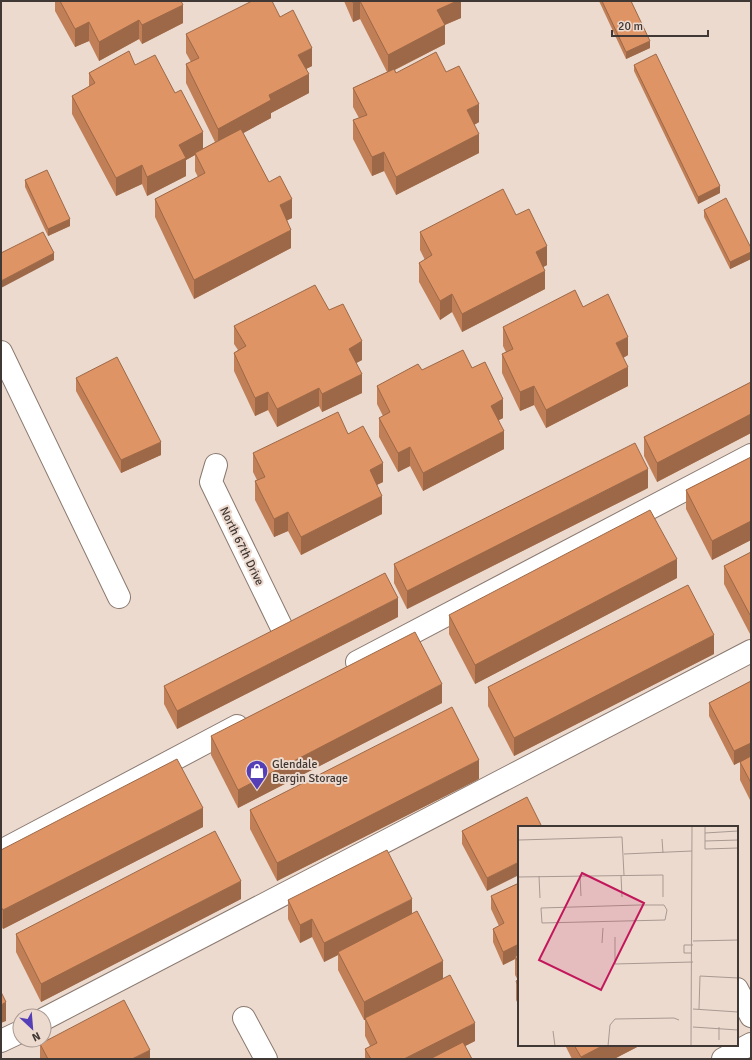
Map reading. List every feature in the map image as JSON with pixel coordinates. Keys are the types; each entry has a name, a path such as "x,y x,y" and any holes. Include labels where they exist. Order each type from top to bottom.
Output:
{"street":[{"path":"1,352 119,597"},
{"path":"340,671 751,455"},
{"name":"North 67th Drive","path":"216,465 211,482 281,626"},
{"path":"52,1015 751,652"},
{"path":"1,851 256,715"},
{"path":"738,991 751,1016"},
{"path":"244,1018 266,1059"},
{"path":"1,1041 12,1036"},
{"path":"723,1059 751,1044"}],"building":[{"path":"60,1 181,1 183,5 142,25 139,20 99,42 89,22 75,29"},
{"path":"252,1 272,1 280,17 293,10 312,48 298,55 309,74 269,95 271,100 218,129 186,64 199,58 186,34"},
{"path":"360,1 457,1 437,10 445,25 388,55"},
{"path":"602,1 631,1 650,41 626,52"},
{"path":"129,51 135,65 155,55 175,93 181,90 203,132 179,145 186,158 147,177 142,165 116,178 72,96 95,83 89,73"},
{"path":"436,52 446,72 459,66 479,104 467,110 479,134 396,177 384,152 372,157 353,120 367,115 353,88 394,69 396,73"},
{"path":"656,54 720,186 698,197 634,65"},
{"path":"241,129 269,182 280,176 292,199 280,205 291,230 194,280 155,199 205,173 195,153"},
{"path":"47,170 70,219 48,229 25,180"},
{"path":"503,189 516,215 529,209 547,246 536,252 545,271 462,314 452,294 440,301 419,263 432,255 420,232"},
{"path":"726,198 751,248 751,252 730,262 704,210"},
{"path":"43,232 54,253 1,281 1,253"},
{"path":"315,285 329,310 343,304 362,341 349,349 362,374 322,394 319,388 277,409 268,392 255,398 234,353 246,346 234,326"},
{"path":"575,290 583,307 608,294 628,337 616,343 628,367 546,410 534,386 520,392 502,354 513,349 503,327"},
{"path":"463,350 472,368 485,362 503,399 491,406 504,431 423,473 410,447 398,453 379,418 390,412 377,386 418,364 422,370"},
{"path":"117,357 161,442 121,460 76,378"},
{"path":"751,382 751,414 657,463 644,437"},
{"path":"338,412 348,434 363,426 383,463 370,470 382,496 301,537 288,512 274,519 255,481 265,477 253,453"},
{"path":"635,443 648,469 407,591 394,564"},
{"path":"751,457 751,521 712,541 686,490"},
{"path":"650,510 677,559 475,665 449,615"},
{"path":"751,552 751,614 750,615 724,566"},
{"path":"385,573 398,598 177,711 164,686"},
{"path":"688,585 714,635 514,738 488,687"},
{"path":"415,632 442,684 238,790 211,736"},
{"path":"751,681 751,743 734,751 709,703"},
{"path":"452,707 479,760 277,863 250,810"},
{"path":"751,756 751,783 740,762"},
{"path":"177,759 203,808 3,910 1,907 1,850"},
{"path":"527,797 542,826 518,826 518,862 487,878 462,831"},
{"path":"215,831 241,881 41,984 16,934"},
{"path":"387,850 412,899 324,943 312,919 300,925 288,900"},
{"path":"518,883 518,944 503,952 493,929 504,923 491,896"},
{"path":"417,911 443,961 364,1002 338,952"},
{"path":"518,955 518,962 515,956"},
{"path":"450,975 475,1023 404,1059 371,1059 365,1049 377,1043 365,1018"},
{"path":"1,992 6,1002 1,1005"},
{"path":"124,1000 150,1050 132,1059 48,1059 42,1048 52,1048 52,1038"},
{"path":"463,1042 472,1059 430,1059"},
{"path":"575,1046 602,1046 581,1057"}],"place":[{"name":"Glendale Bargin Storage","path":"257,790"}]}
